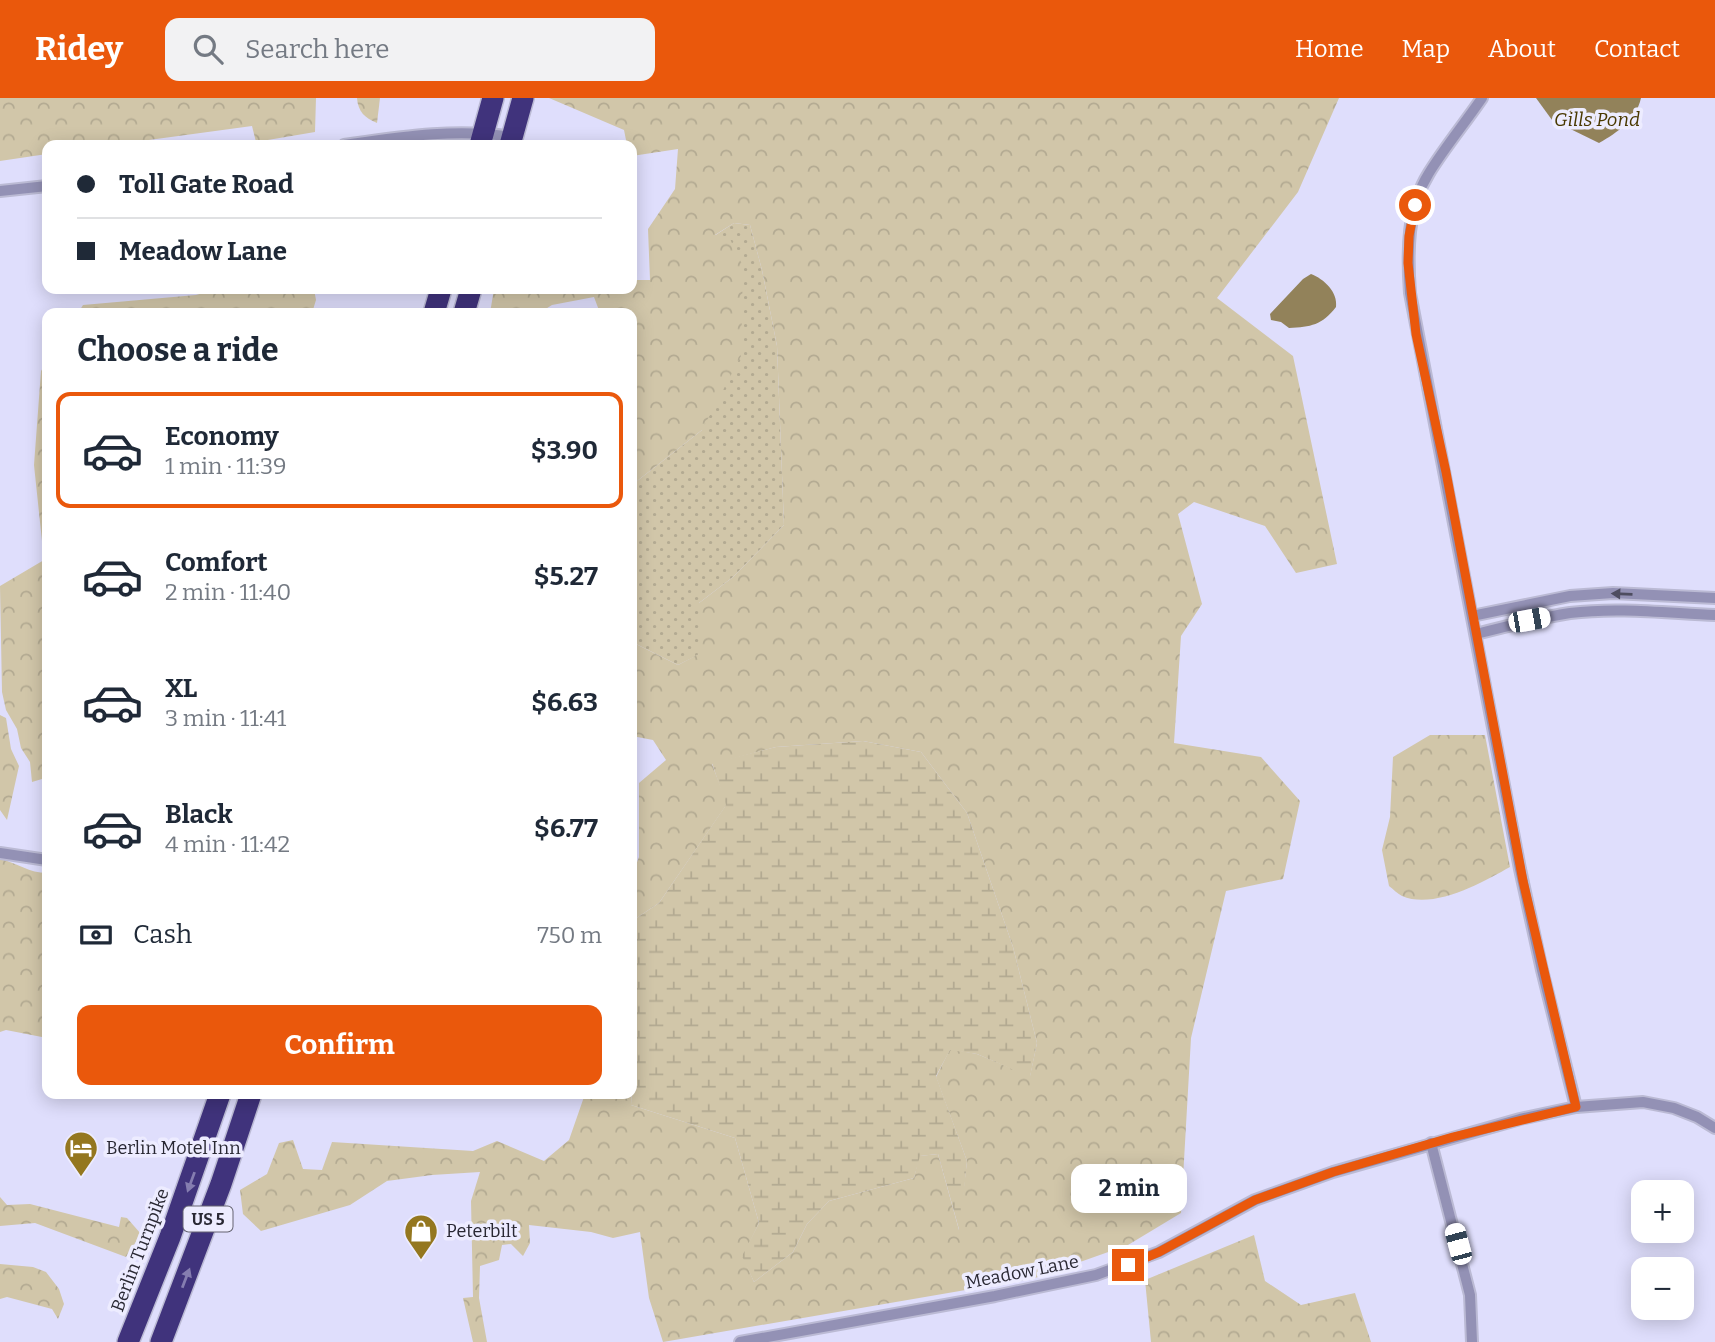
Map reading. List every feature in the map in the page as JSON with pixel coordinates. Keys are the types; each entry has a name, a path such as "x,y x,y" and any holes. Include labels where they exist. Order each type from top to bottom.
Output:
{"highway":[{"path":"481,139 493,98"},
{"path":"511,140 523,98"},
{"name":"Berlin Turnpike","path":"128,1342 174,1226 218,1099"},
{"name":"US 5","path":"161,1342 209,1217 249,1099"}],"street":[{"path":"1482,98 1428,174 1415,205 1409,236 1408,263 1416,334 1532,925 1576,1107"},
{"path":"384,140 423,135 481,139"},
{"path":"0,191 42,187"},
{"path":"1472,615 1570,596 1602,594 1715,598"},
{"path":"1654,595 1654,612"},
{"path":"1527,604 1529,620"},
{"path":"1476,634 1529,620 1572,613 1613,611 1715,615"},
{"path":"0,853 42,859"},
{"name":"Meadow Lane","path":"740,1342 1096,1275 1159,1252 1255,1200 1333,1172 1520,1119 1576,1107 1643,1102 1674,1108 1715,1128"},
{"path":"1430,1143 1470,1295 1472,1342"}],"green space":[{"path":"0,98 316,98 315,132 256,140 252,126 149,140 42,140 42,155 0,161"},
{"path":"357,98 380,98 377,123 363,114"},
{"path":"549,98 1339,98 1298,192 1217,298 1293,356 1337,564 1296,573 1265,526 1194,502 1178,514 1202,604 1181,636 1174,743 1261,757 1300,801 1283,879 1226,891 1191,1038 1181,1213 1128,1245 1035,1278 663,1342 649,1298 640,1232 613,1238 591,1232 529,1225 530,1243 523,1256 511,1244 502,1245 499,1260 480,1266 479,1298 487,1342 473,1342 463,1298 473,1297 471,1201 480,1172 387,1181 350,1205 261,1231 243,1214 240,1190 267,1174 279,1143 293,1140 303,1169 322,1170 332,1142 473,1151 497,1141 544,1161 569,1140 583,1099 631,1099 631,1105 735,1138 759,1223 743,1256 754,1282 793,1252 807,1224 829,1201 914,1178 919,1156 938,1154 959,1230 967,1161 936,1077 950,1049 977,1054 1030,1076 1037,1043 1013,947 967,813 921,752 863,741 776,747 712,764 727,804 659,903 637,918 639,783 666,760 653,740 637,737 637,644 678,665 699,654 699,603 733,577 784,525 777,346 750,225 734,223 715,235 729,237 743,266 741,356 702,430 637,481 637,308 598,308 594,297 547,308 491,308 493,294 637,294 637,280 650,280 648,229 675,189 678,149 637,155 637,140 626,140 624,130"},
{"path":"734,223 750,225 762,270 777,346 784,525 733,577 699,603 700,654 678,665 637,644 637,481 702,430 714,236"},
{"path":"315,294 316,300 314,308 81,308 83,305 196,295"},
{"path":"42,370 42,541 34,465"},
{"path":"42,561 42,779 32,782 30,762 21,748 17,729 6,710 2,692 0,586"},
{"path":"0,715 6,718 11,749 19,766 7,820 0,810"},
{"path":"1430,735 1485,735 1510,867 1458,892 1443,897 1415,899 1402,896 1389,886 1382,850 1390,817 1393,757"},
{"path":"863,741 921,752 967,813 1013,947 1037,1043 1030,1077 977,1054 950,1050 936,1076 967,1161 960,1233 938,1154 920,1156 914,1178 829,1201 807,1224 793,1252 754,1282 742,1256 759,1223 735,1138 631,1105 631,1099 637,1099 637,918 659,903 726,805 712,763 776,747"},
{"path":"0,859 42,872 42,1037 6,1030 0,1032"},
{"path":"0,1197 7,1205 30,1204 119,1227 121,1217 127,1218 141,1234 126,1257 35,1223 0,1226"},
{"path":"1254,1235 1265,1281 1301,1305 1355,1293 1371,1342 1151,1342 1145,1280"},
{"path":"0,1264 33,1267 46,1272 59,1289 64,1304 58,1319 52,1309 7,1297 0,1299"}],"water":[{"name":"Gills Pond","path":"1536,98 1641,98 1631,119 1599,143 1552,120"},
{"path":"1311,274 1321,279 1335,296 1336,307 1331,313 1316,324 1304,327 1289,328 1281,322 1271,320 1270,314"}],"place":[{"name":"Berlin Motel Inn","path":"81,1178"},
{"name":"Peterbilt","path":"421,1261"}],"route":[{"path":"1128,1265 1159,1252 1255,1200 1333,1172 1430,1143 1576,1107 1523,881 1446,472 1416,334 1408,263 1409,236 1415,205"}]}
